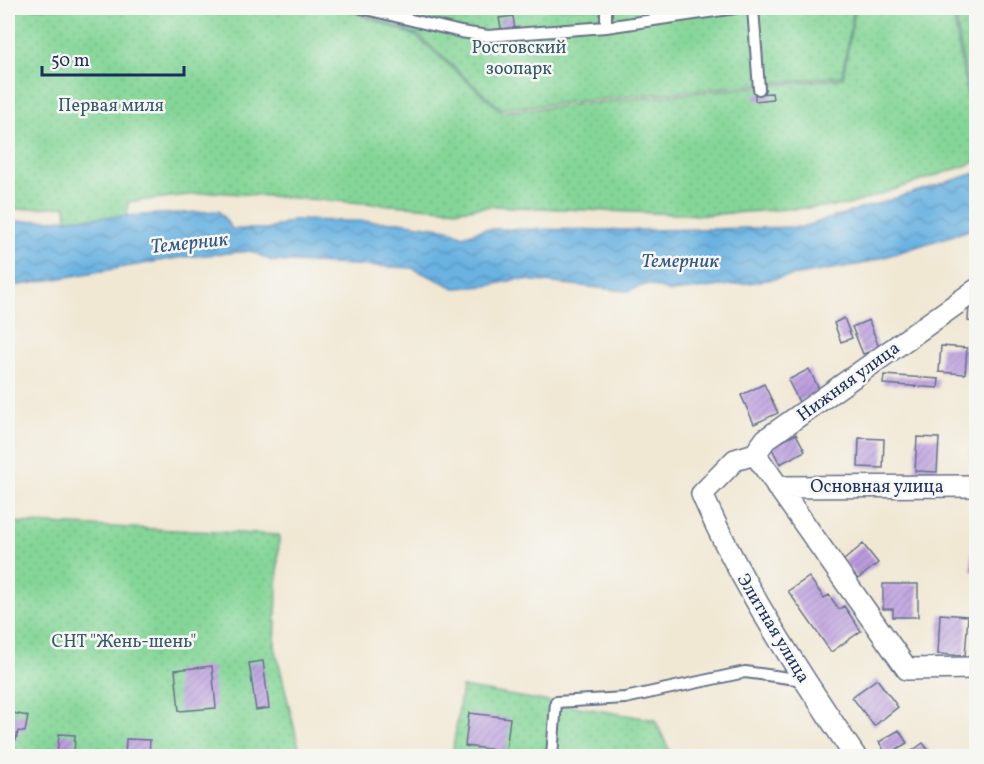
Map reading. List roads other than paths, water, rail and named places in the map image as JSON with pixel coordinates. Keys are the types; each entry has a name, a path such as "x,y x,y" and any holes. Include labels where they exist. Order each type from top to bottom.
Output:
{"street":[{"name":"Нижняя улица","path":"755,454 766,439 976,290"},
{"path":"755,454 907,669 976,668"},
{"name":"Элитная улица","path":"755,454 735,460 702,494 723,542 804,680 855,756"},
{"name":"Основная улица","path":"777,487 976,486"}],"lane":[{"path":"362,8 461,32 488,36 606,27 735,8"},
{"path":"606,8 606,27"},
{"path":"753,8 759,89"},
{"path":"552,756 556,702 625,698 745,672 804,680"}],"water":[{"name":"Темерник","path":"976,173 976,228 862,264 755,282 671,292 648,284 627,291 518,279 487,286 455,288 412,268 272,261 251,251 183,257 8,287 8,222 219,211 232,229 269,229 293,220 399,222 448,229 463,236 484,229 648,230 802,227"}],"park label":[{"name":"Ростовский зоопарк","path":"519,57"},
{"name":"Первая миля","path":"111,105"},
{"name":"СНТ \"Жень-шень\"","path":"124,641"}]}
